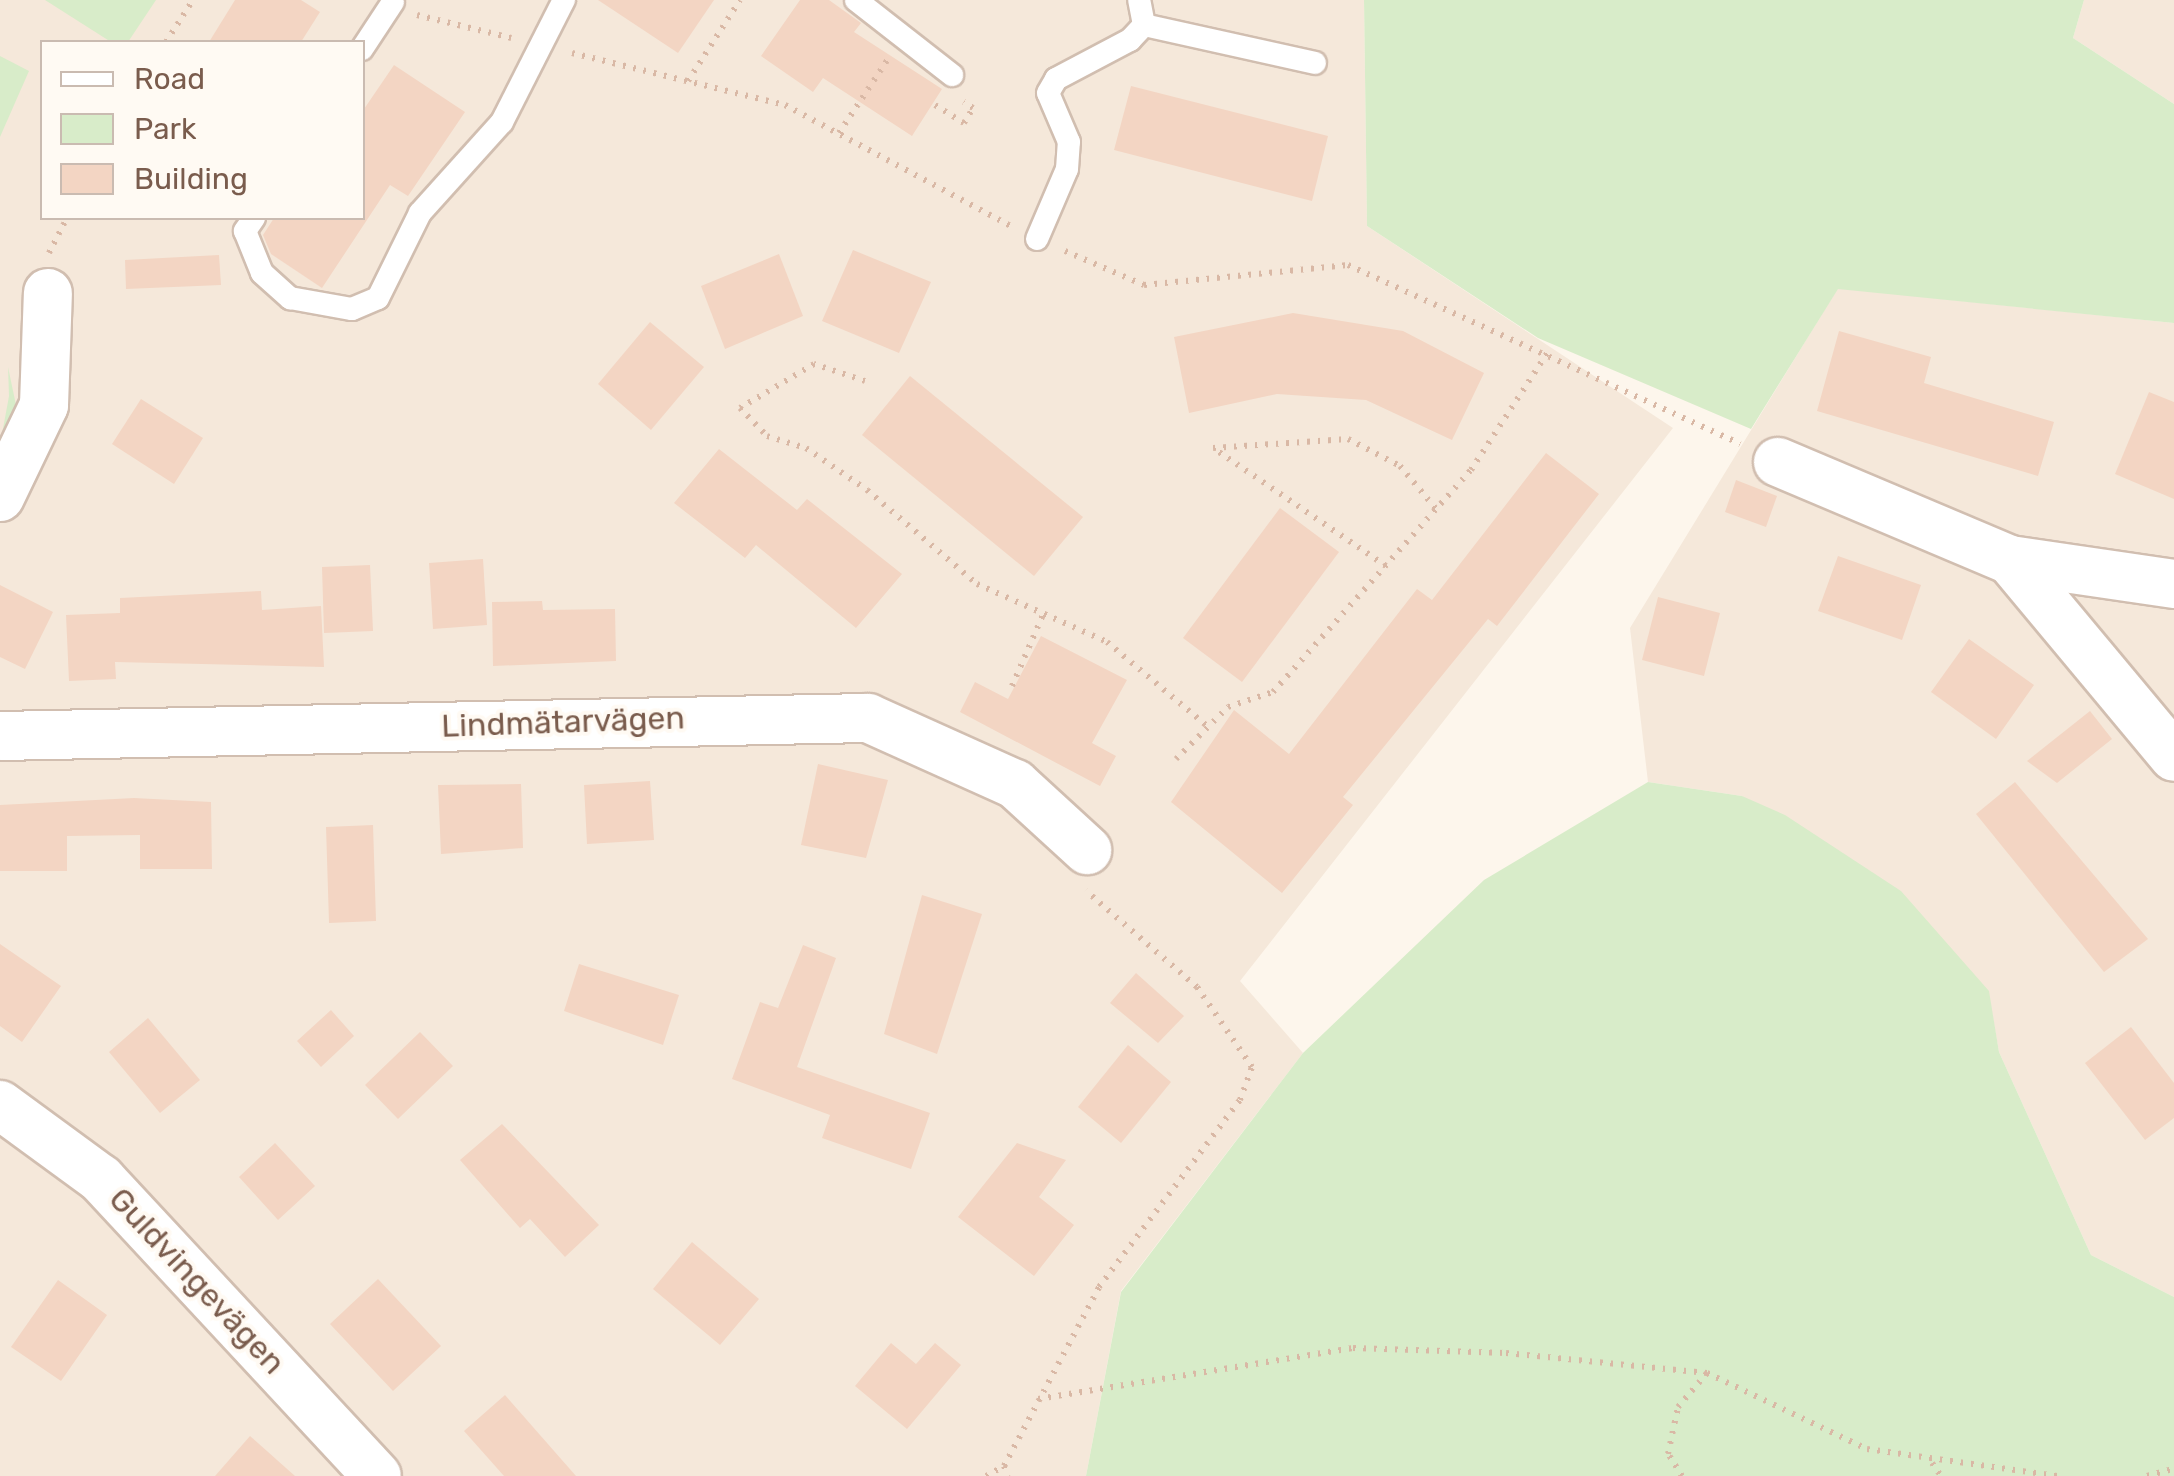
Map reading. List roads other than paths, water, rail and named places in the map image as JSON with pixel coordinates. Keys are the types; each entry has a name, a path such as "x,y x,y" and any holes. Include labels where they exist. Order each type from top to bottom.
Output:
{"street":[{"path":"0,497 44,405 48,293"},
{"path":"1778,462 2010,560 2174,584"},
{"path":"2010,560 2174,757"},
{"name":"Lindmätarvägen","path":"0,736 868,718 1015,784 1087,850"},
{"name":"Guldvingevägen","path":"0,1105 102,1178 378,1476"}],"lane":[{"path":"253,220 246,231 262,273 290,298 352,310 378,298 420,213 502,122 564,0"},
{"path":"856,0 952,74"},
{"path":"1139,0 1144,25"},
{"path":"365,44 393,2"},
{"path":"1036,238 1067,169 1069,142 1048,92 1144,25 1315,64"}]}
